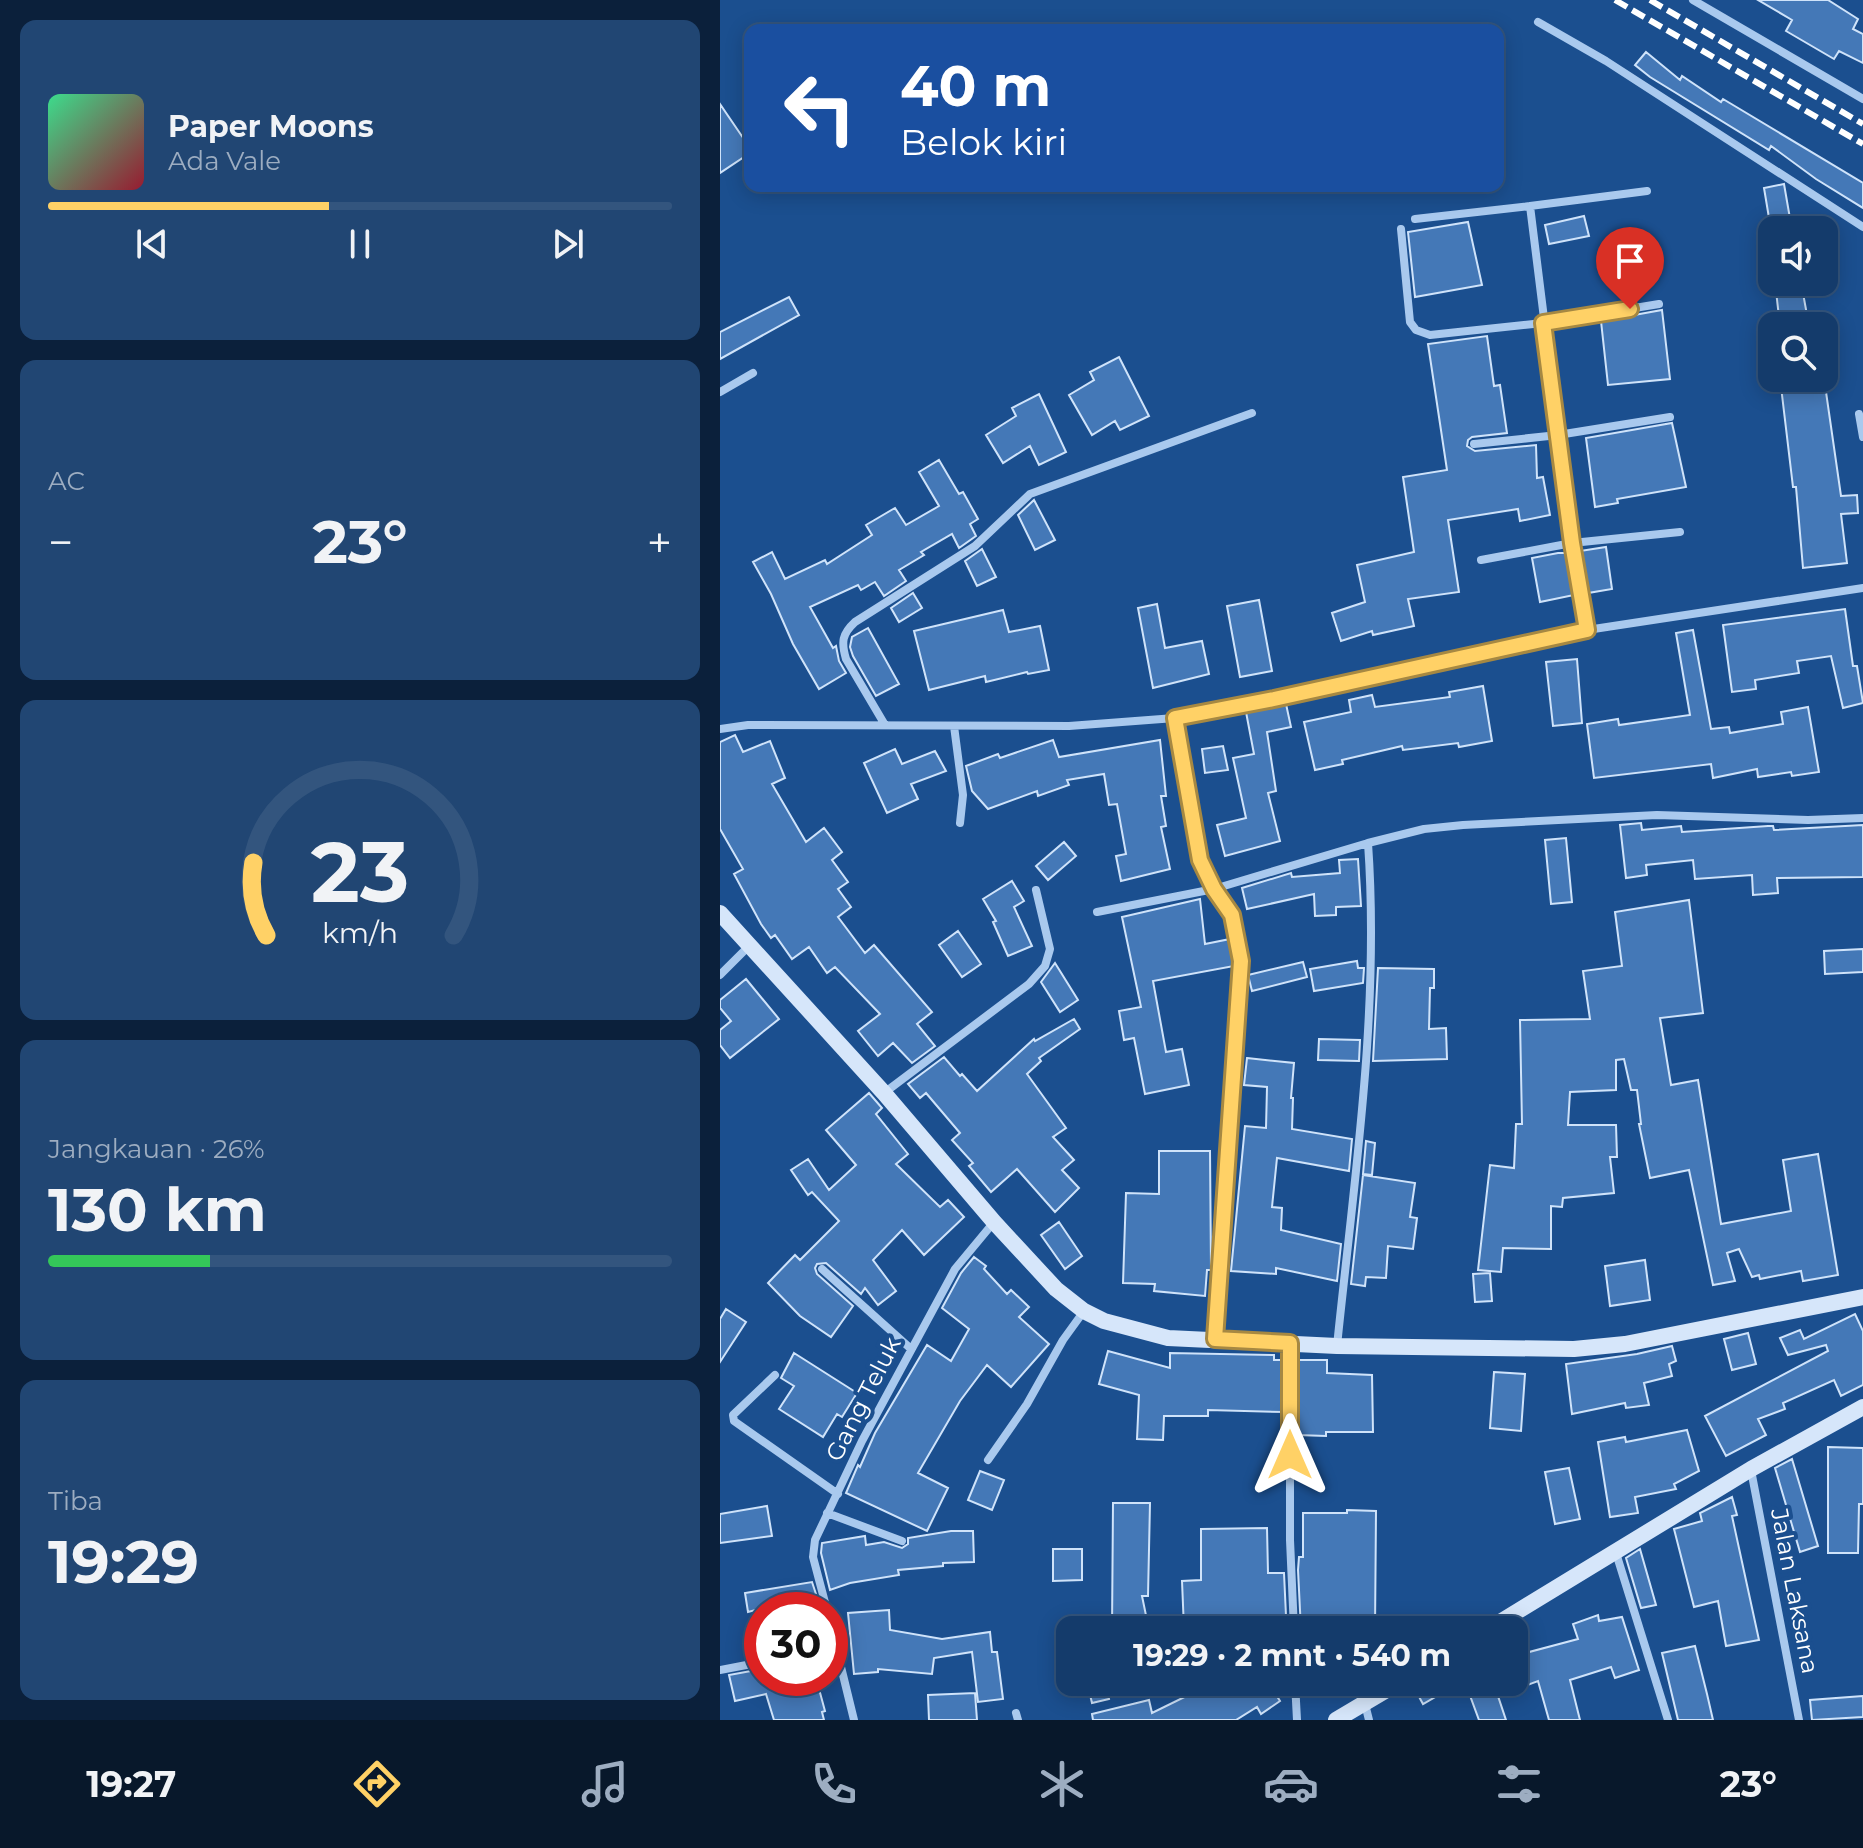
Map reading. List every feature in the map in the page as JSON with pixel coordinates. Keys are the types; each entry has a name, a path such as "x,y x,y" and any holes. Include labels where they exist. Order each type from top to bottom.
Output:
{"street":[{"path":"1693,0 1863,99"},
{"path":"1538,22 1606,61 1863,227"},
{"path":"1415,219 1647,191"},
{"path":"1530,206 1572,543 1587,630"},
{"path":"1401,229 1410,322 1416,330 1430,335 1543,323 1659,304"},
{"path":"720,392 753,373"},
{"path":"885,725 846,659 843,635 855,622 975,546 1030,494 1252,413"},
{"path":"1859,414 1863,437"},
{"path":"1474,444 1558,435 1670,417"},
{"path":"1481,560 1572,543 1680,532"},
{"path":"720,729 748,725 1069,726 1175,718 1587,630 1863,588"},
{"path":"1175,718 1200,860 1214,889 1232,915 1241,961 1215,1339"},
{"path":"954,726 963,795 960,823"},
{"path":"1097,912 1214,889 1424,829 1657,815 1808,820 1863,818"},
{"path":"1337,1346 1365,1085 1372,924 1368,843"},
{"path":"884,1093 1029,984 1045,966 1050,949 1036,890"},
{"path":"720,913 1056,1289 1084,1311 1130,1330 1168,1338 1337,1346 1574,1349 1625,1344 1863,1297"},
{"path":"720,975 749,946"},
{"name":"Gang Teluk","path":"823,1592 813,1549 827,1513 910,1348 955,1269 994,1222"},
{"path":"822,1269 910,1348"},
{"path":"988,1460 1027,1404 1063,1340 1084,1311"},
{"path":"1290,1343 1290,1540 1293,1616"},
{"path":"775,1375 739,1407 733,1415 734,1421 838,1494"},
{"path":"1510,1616 1751,1469 1863,1407"},
{"name":"Jalan Laksana","path":"1751,1469 1799,1720"},
{"path":"827,1513 902,1541"},
{"path":"1616,1553 1668,1720"},
{"path":"720,1670 744,1665"},
{"path":"847,1696 854,1720"},
{"path":"1296,1696 1297,1720"},
{"path":"1336,1720 1366,1712 1384,1696"}],"building":[{"path":"1758,0 1828,0 1858,19 1853,29 1863,34 1863,63 1839,51 1834,59 1786,31 1792,20"},
{"path":"1646,52 1680,80 1682,76 1721,102 1723,99 1863,183 1863,208 1771,146 1769,150 1650,77 1635,65"},
{"path":"720,104 744,139 744,157 720,173"},
{"path":"1784,184 1790,216 1769,216 1764,188"},
{"path":"1584,216 1589,236 1549,244 1545,225"},
{"path":"1468,222 1482,285 1415,297 1408,232"},
{"path":"1777,296 1804,296 1806,312 1778,312"},
{"path":"789,297 799,315 720,359 720,332"},
{"path":"1662,310 1670,379 1608,385 1601,321"},
{"path":"1487,336 1494,386 1500,385 1507,433 1472,437 1467,446 1475,451 1536,445 1537,478 1543,477 1550,515 1520,521 1518,509 1448,520 1459,592 1408,599 1414,626 1373,635 1372,631 1341,641 1332,613 1365,602 1357,565 1414,552 1403,477 1447,470 1428,344"},
{"path":"1119,357 1149,416 1120,430 1115,421 1092,435 1069,395 1094,380 1090,372"},
{"path":"1782,392 1826,392 1841,496 1857,495 1858,513 1841,514 1847,563 1803,568 1796,487 1793,487"},
{"path":"1039,394 1066,452 1039,465 1030,446 1003,463 986,435 1016,416 1012,408"},
{"path":"1672,423 1686,487 1617,499 1618,503 1595,507 1586,438"},
{"path":"939,460 978,519 970,524 976,536 959,548 952,534 921,552 924,555 899,570 906,581 884,596 875,582 861,590 858,585 810,607 833,648 836,646 846,673 819,689 753,562 772,552 785,579 825,560 827,564 872,535 866,525 895,508 906,525 939,506 919,472"},
{"path":"1034,500 1055,540 1035,550 1018,515"},
{"path":"1606,547 1612,589 1588,593 1580,551"},
{"path":"982,549 996,577 977,586 965,561"},
{"path":"1567,553 1574,595 1540,602 1532,558"},
{"path":"913,593 922,608 899,622 891,608"},
{"path":"1259,600 1272,671 1240,677 1227,606"},
{"path":"1157,604 1165,648 1202,641 1209,674 1153,688 1138,608"},
{"path":"1845,609 1853,666 1857,666 1863,703 1843,708 1831,656 1797,661 1799,673 1755,680 1756,689 1732,692 1723,625"},
{"path":"1003,610 1009,632 1040,626 1049,670 986,682 985,676 929,690 914,631"},
{"path":"868,628 899,684 876,696 850,647 852,637"},
{"path":"1693,630 1711,729 1729,727 1730,733 1783,724 1781,712 1808,707 1819,772 1758,777 1757,769 1713,778 1711,764 1594,778 1587,724 1618,719 1619,725 1690,715 1676,633"},
{"path":"1577,659 1582,723 1553,726 1546,662"},
{"path":"1483,686 1492,741 1459,747 1458,743 1403,750 1402,746 1342,760 1343,764 1315,770 1304,722 1351,712 1349,700 1372,695 1375,707 1450,697 1449,692"},
{"path":"1286,704 1291,727 1267,732 1276,791 1268,793 1280,841 1225,856 1217,825 1246,818 1233,758 1254,754 1246,712"},
{"path":"735,735 743,752 770,741 785,778 772,784 806,842 824,828 842,852 832,860 848,882 838,889 851,907 838,917 865,953 874,945 932,1012 917,1024 935,1046 912,1063 893,1043 878,1056 858,1031 880,1014 835,967 827,973 809,947 792,959 775,935 771,938 761,924 734,874 743,869 720,829 720,742"},
{"path":"1053,740 1059,757 1160,740 1166,796 1161,796 1166,826 1161,827 1170,869 1121,881 1116,856 1126,854 1117,804 1109,805 1104,774 1067,780 1069,785 1038,796 1037,791 988,809 972,791 966,766"},
{"path":"1223,746 1228,770 1205,773 1202,749"},
{"path":"895,749 902,764 935,751 946,771 911,784 918,799 887,813 864,763"},
{"path":"1641,823 1642,830 1681,826 1682,832 1768,826 1773,826 1774,830 1863,825 1863,877 1777,878 1778,893 1753,895 1752,875 1695,879 1693,860 1646,865 1647,875 1626,878 1620,825"},
{"path":"1566,838 1572,902 1551,904 1545,840"},
{"path":"1064,842 1076,856 1048,880 1036,866"},
{"path":"1358,859 1361,906 1336,907 1336,915 1315,916 1314,894 1247,909 1242,888 1291,873 1292,877 1340,873 1339,860"},
{"path":"1012,881 1024,901 1014,907 1032,946 1008,956 993,922 996,921 983,899"},
{"path":"1200,899 1205,944 1230,939 1234,966 1153,981 1166,1052 1182,1049 1189,1085 1145,1094 1134,1038 1124,1040 1119,1011 1141,1007 1122,917"},
{"path":"1689,900 1703,1013 1660,1018 1671,1085 1698,1080 1721,1224 1791,1211 1783,1160 1818,1154 1838,1275 1803,1281 1801,1271 1760,1279 1759,1275 1752,1277 1739,1249 1727,1253 1735,1281 1713,1285 1689,1170 1650,1178 1639,1124 1637,1090 1631,1090 1624,1059 1616,1060 1616,1090 1570,1092 1568,1125 1616,1125 1617,1157 1610,1157 1614,1193 1563,1198 1562,1207 1551,1206 1551,1249 1503,1248 1501,1272 1478,1270 1490,1165 1514,1168 1516,1124 1522,1124 1520,1020 1590,1019 1583,971 1622,966 1615,912"},
{"path":"958,931 981,964 962,977 939,945"},
{"path":"1863,949 1863,972 1825,974 1824,951"},
{"path":"1357,961 1358,968 1364,968 1363,983 1314,991 1310,969"},
{"path":"1303,962 1307,977 1252,991 1248,975"},
{"path":"1055,963 1078,1000 1060,1012 1041,982"},
{"path":"1378,968 1434,969 1434,988 1430,988 1429,1029 1446,1028 1447,1059 1373,1061"},
{"path":"746,979 779,1019 730,1058 720,1045 720,1030 731,1021 720,1008 720,1000"},
{"path":"1074,1019 1080,1029 1039,1058 1041,1061 1027,1074 1066,1128 1053,1137 1074,1160 1062,1170 1079,1188 1055,1212 1017,1169 991,1192 969,1166 973,1163 952,1140 960,1133 926,1093 920,1098 908,1084 944,1057 977,1091 1034,1039"},
{"path":"1319,1039 1360,1040 1359,1061 1318,1060"},
{"path":"1247,1058 1294,1063 1292,1129 1352,1139 1349,1171 1277,1158 1272,1207 1282,1208 1281,1230 1341,1244 1337,1281 1276,1268 1276,1274 1231,1271 1245,1126 1266,1128 1267,1087 1244,1085"},
{"path":"869,1093 882,1108 876,1114 908,1154 896,1164 940,1207 948,1200 964,1217 924,1255 902,1230 873,1260 896,1291 878,1305 865,1288 861,1294 826,1263 817,1264 817,1274 853,1306 831,1337 800,1316 768,1283 795,1255 800,1260 839,1221 812,1192 808,1195 791,1170 808,1159 829,1190 856,1165 826,1130"},
{"path":"1366,1141 1375,1143 1372,1175 1363,1174"},
{"path":"1159,1151 1210,1151 1211,1270 1207,1270 1205,1296 1154,1291 1155,1284 1123,1283 1126,1193 1159,1194"},
{"path":"1363,1175 1415,1183 1410,1217 1417,1218 1413,1249 1388,1246 1386,1278 1366,1277 1365,1286 1351,1284"},
{"path":"1059,1222 1082,1256 1065,1269 1041,1235"},
{"path":"974,1257 986,1266 984,1269 1007,1294 1011,1290 1029,1307 1019,1317 1049,1344 1011,1387 987,1365 960,1401 918,1473 948,1488 927,1531 846,1493 875,1433 927,1345 951,1361 969,1329 942,1308 961,1273"},
{"path":"1645,1260 1650,1300 1610,1306 1605,1266"},
{"path":"1490,1273 1492,1301 1475,1302 1473,1274"},
{"path":"726,1309 746,1322 720,1362 720,1319"},
{"path":"1855,1314 1863,1331 1863,1385 1841,1396 1834,1380 1783,1403 1785,1409 1758,1419 1766,1435 1726,1456 1705,1416 1828,1351 1826,1345 1788,1355 1780,1338 1800,1330 1804,1339"},
{"path":"1748,1333 1756,1364 1732,1370 1724,1339"},
{"path":"1672,1346 1676,1361 1669,1364 1672,1376 1644,1383 1649,1405 1626,1408 1625,1403 1572,1414 1566,1364"},
{"path":"1108,1351 1170,1368 1170,1353 1274,1355 1274,1360 1283,1360 1283,1412 1208,1410 1208,1416 1164,1416 1163,1440 1137,1439 1139,1395 1099,1384"},
{"path":"794,1353 857,1393 842,1417 837,1414 823,1437 779,1409 794,1386 781,1378"},
{"path":"1297,1360 1327,1360 1327,1373 1372,1375 1373,1432 1297,1435"},
{"path":"1494,1372 1525,1374 1521,1431 1490,1428"},
{"path":"1687,1430 1699,1471 1674,1484 1676,1489 1635,1497 1638,1513 1610,1517 1598,1442 1625,1437 1626,1442"},
{"path":"1828,1447 1863,1448 1863,1504 1859,1504 1858,1553 1828,1553"},
{"path":"1792,1459 1818,1546 1800,1552 1775,1468"},
{"path":"1569,1468 1580,1519 1555,1524 1545,1472"},
{"path":"980,1471 1004,1480 992,1510 968,1500"},
{"path":"1732,1497 1737,1515 1732,1516 1759,1640 1726,1646 1718,1601 1694,1607 1674,1529 1702,1521 1700,1513"},
{"path":"1113,1503 1150,1503 1148,1596 1142,1596 1146,1616 1112,1616"},
{"path":"767,1506 772,1536 720,1543 720,1514"},
{"path":"1347,1510 1376,1511 1375,1616 1300,1616 1298,1570 1299,1557 1303,1557 1303,1513 1347,1513"},
{"path":"1267,1528 1268,1573 1284,1573 1286,1616 1183,1616 1182,1581 1201,1580 1201,1529"},
{"path":"973,1531 974,1562 898,1570 899,1575 850,1583 830,1590 821,1553 822,1543 865,1536 866,1545 884,1542 902,1548 908,1544 908,1538"},
{"path":"1053,1549 1082,1549 1082,1580 1053,1581"},
{"path":"1640,1549 1656,1605 1641,1608 1626,1558"},
{"path":"812,1582 815,1592 751,1592"},
{"path":"889,1610 890,1630 942,1639 990,1632 992,1652 997,1652 1003,1699 978,1702 972,1652 934,1658 932,1674 878,1669 878,1672 854,1674 848,1613"},
{"path":"1598,1615 1599,1621 1622,1617 1639,1670 1615,1678 1611,1667 1570,1680 1580,1720 1549,1720 1538,1681 1528,1685 1528,1652 1578,1639 1573,1624"},
{"path":"1695,1646 1713,1720 1678,1720 1662,1653"},
{"path":"744,1672 744,1696 757,1696 735,1701 729,1675"},
{"path":"975,1693 977,1720 929,1720 928,1695"},
{"path":"767,1696 821,1696 824,1720 774,1720"},
{"path":"1090,1696 1108,1696 1109,1699 1092,1703"},
{"path":"1187,1696 1277,1696 1280,1701 1261,1714 1257,1707 1236,1720 1093,1720 1092,1714 1149,1700 1152,1713"},
{"path":"1419,1696 1437,1696 1423,1704"},
{"path":"1470,1696 1498,1696 1506,1720 1479,1720"},
{"path":"1863,1696 1863,1717 1812,1720 1810,1700"}],"railway":[{"path":"1615,0 1863,144"},
{"path":"1650,0 1863,124"}],"route":[{"path":"1290,1455 1290,1343 1215,1339 1241,961 1232,915 1214,889 1200,860 1175,718 1587,630 1572,543 1543,323 1630,309"}]}
